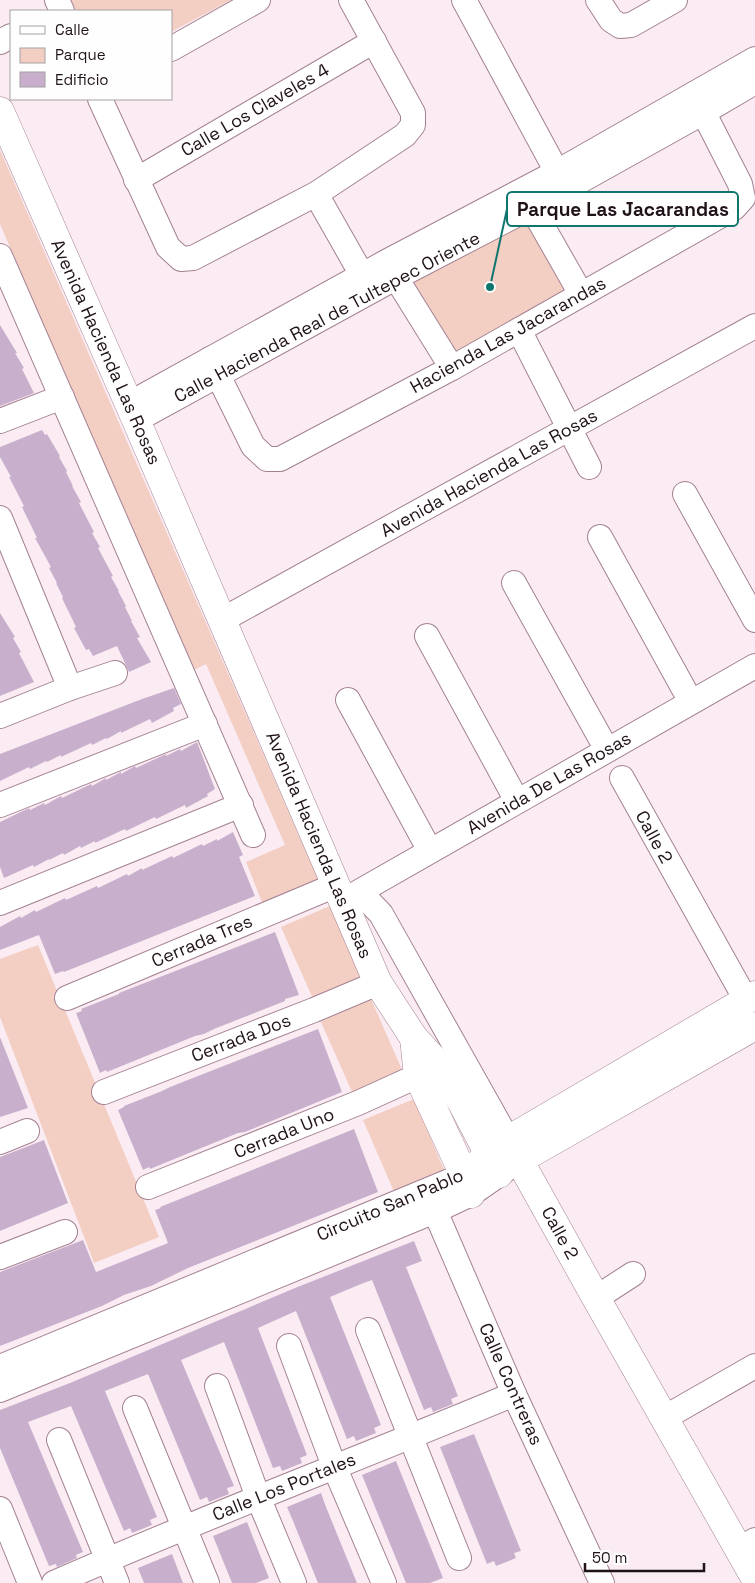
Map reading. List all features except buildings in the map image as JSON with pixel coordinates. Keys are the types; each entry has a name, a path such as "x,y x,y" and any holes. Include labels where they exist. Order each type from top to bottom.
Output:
{"main road":[{"name":"Avenida Hacienda Las Rosas","path":"0,112 222,620 346,893 378,983 414,1038 429,1071 468,1185"},
{"name":"Circuito San Pablo","path":"468,1185 504,1157 750,997"},
{"name":"Circuito San Pablo","path":"504,1157 755,1026"},
{"name":"Avenida Hacienda Las Rosas","path":"429,1071 462,1103 504,1157"},
{"name":"Calle 2","path":"504,1157 596,1298 664,1418 747,1545 755,1578"}],"street":[{"path":"172,48 258,0"},
{"path":"100,100 168,248 181,259 193,258 316,194 404,135 413,124 413,112 351,0"},
{"path":"214,367 362,275 391,270 562,181 464,0"},
{"path":"598,0 611,20 620,26 631,25 675,0"},
{"name":"Calle Los Claveles 4","path":"136,180 374,40"},
{"path":"699,103 755,59"},
{"name":"Calle Hacienda Real de Tultepec Oriente","path":"132,412 391,270 532,208 562,181 699,103 755,82"},
{"name":"Hacienda Las Jacarandas","path":"214,367 253,446 267,458 280,459 452,368 734,208 743,198 740,184 699,103"},
{"path":"316,194 362,275"},
{"name":"Hacienda Las Jacarandas","path":"532,208 581,294"},
{"path":"0,256 254,835"},
{"name":"Hacienda Las Jacarandas","path":"391,270 452,368"},
{"name":"Avenida Hacienda Las Rosas","path":"222,620 755,326"},
{"path":"519,330 589,467"},
{"path":"0,421 62,397"},
{"path":"685,494 755,620"},
{"path":"0,518 70,688"},
{"path":"600,537 691,702"},
{"path":"514,583 607,750"},
{"path":"427,636 518,801"},
{"name":"Avenida De Las Rosas","path":"346,893 430,851 755,666"},
{"path":"0,716 70,688 115,673"},
{"path":"348,700 430,851"},
{"path":"0,805 205,724"},
{"name":"Calle 2","path":"622,778 750,997"},
{"path":"0,902 240,805"},
{"name":"Cerrada Tres","path":"67,998 346,893"},
{"name":"Calle 2","path":"346,893 380,914 504,1157"},
{"name":"Cerrada Dos","path":"104,1092 378,983"},
{"name":"Cerrada Uno","path":"148,1187 358,1103 429,1071"},
{"path":"0,1142 27,1131"},
{"name":"Circuito San Pablo","path":"0,1390 435,1212 468,1185"},
{"name":"Circuito San Pablo","path":"0,1367 468,1185"},
{"name":"Calle Contreras","path":"435,1212 514,1394 602,1583"},
{"path":"0,1257 65,1232"},
{"path":"596,1298 633,1274"},
{"path":"368,1330 459,1558"},
{"path":"289,1346 334,1466 384,1583"},
{"path":"664,1418 755,1366"},
{"path":"216,1386 258,1497 294,1583"},
{"name":"Calle Los Portales","path":"54,1583 184,1527 514,1394"},
{"path":"135,1408 206,1583"},
{"path":"59,1440 116,1583"},
{"path":"0,1509 30,1583"}],"green space":[{"path":"71,0 231,0 172,31 172,10 76,10"},
{"path":"0,150 319,882 262,902 246,862 285,845 206,664 192,671 0,224"},
{"path":"524,215 569,293 455,358 410,280"},
{"path":"332,905 364,978 314,1001 281,927"},
{"path":"38,945 159,1237 94,1263 0,1017 0,959"},
{"path":"371,999 403,1072 353,1094 320,1020"},
{"path":"414,1099 445,1172 395,1194 363,1120"}],"place":[{"name":"Parque Las Jacarandas","path":"490,287"}]}
